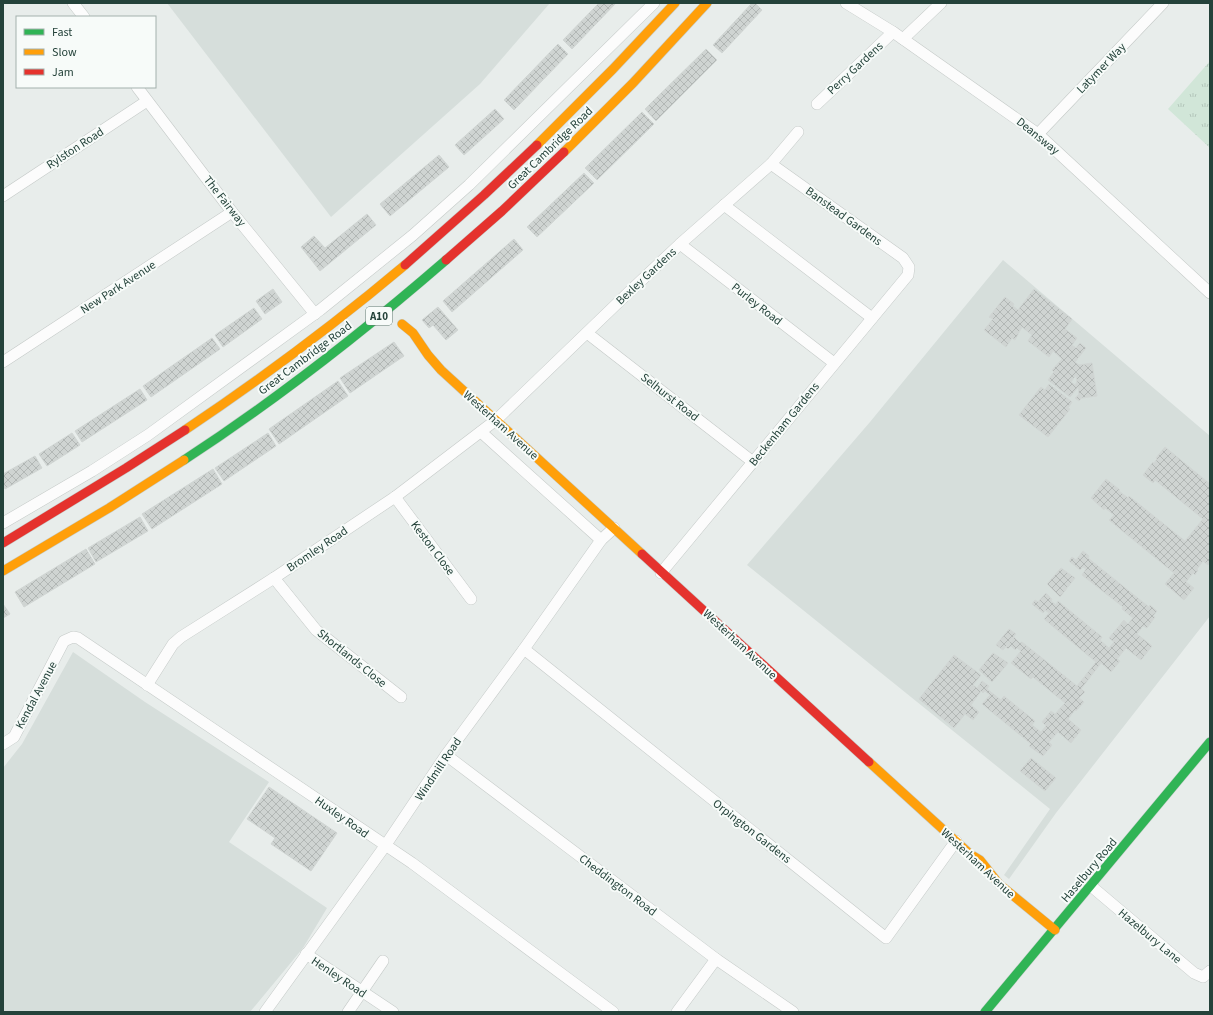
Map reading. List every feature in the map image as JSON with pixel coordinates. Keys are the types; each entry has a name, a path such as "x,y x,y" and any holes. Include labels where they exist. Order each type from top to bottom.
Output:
{"main road":[{"name":"Great Cambridge Road","path":"3,543 86,494 197,422 305,343 374,289 417,254 561,122 675,3"},
{"name":"Great Cambridge Road","path":"3,571 99,513 211,442 265,403 389,308 502,211 578,139 708,3"},
{"name":"Westerham Avenue","path":"427,354 441,370 556,474 661,573 956,841 980,860 999,884 1055,930"},
{"name":"Haselbury Road","path":"985,1012 1055,930 1210,742"}],"street":[{"path":"73,3 83,16"},
{"name":"Deansway","path":"846,3 893,32 1038,134 1210,293"},
{"path":"903,39 941,3"},
{"name":"Latymer Way","path":"1038,134 1163,3"},
{"path":"3,523 92,471 148,434 314,314 413,235 469,185 651,6 660,20"},
{"name":"Perry Gardens","path":"817,104 893,32"},
{"name":"The Fairway","path":"137,88 232,212 314,314"},
{"name":"Rylston Road","path":"3,196 147,101"},
{"name":"Bexley Gardens","path":"496,420 680,244 771,164 798,132"},
{"name":"Banstead Gardens","path":"771,164 903,258 909,267 908,275"},
{"path":"724,205 872,318"},
{"name":"New Park Avenue","path":"3,362 232,212"},
{"name":"Purley Road","path":"680,244 834,364"},
{"name":"Beckenham Gardens","path":"661,573 908,275"},
{"name":"Westerham Avenue","path":"389,308 402,324 404,333 414,346 427,354"},
{"name":"Selhurst Road","path":"586,333 753,462"},
{"name":"Bromley Road","path":"147,685 173,644 181,637 274,578 395,497 496,420"},
{"name":"Westerham Avenue","path":"481,432 601,540"},
{"path":"542,488 556,474"},
{"name":"Keston Close","path":"395,497 471,599"},
{"name":"Windmill Road","path":"265,1012 385,846 446,755 524,649 601,540 614,528"},
{"name":"Shortlands Close","path":"274,578 316,630 401,698"},
{"name":"Huxley Road","path":"64,641 73,636 78,638 412,864 613,1012"},
{"name":"Kendal Avenue","path":"3,744 14,737 64,641"},
{"name":"Orpington Gardens","path":"524,649 886,938 956,841"},
{"name":"Cheddington Road","path":"446,755 716,959 794,1012"},
{"name":"Hazelbury Lane","path":"1091,886 1194,973 1203,977 1210,971"},
{"name":"Henley Road","path":"306,954 362,993 393,1012"},
{"path":"677,1012 716,959"},
{"path":"348,1012 383,961"}],"shaded area":[{"path":"167,3 550,3 480,84 331,217"},
{"path":"1003,260 1210,436 1210,616 1056,813 1009,879 1004,875 1050,809 747,565 870,422"},
{"path":"73,652 145,702 269,782 229,842 327,908 303,948 250,1012 3,1012 3,768 22,744"}],"green space":[{"path":"1210,61 1210,148 1168,109"}],"building":[{"path":"599,3 616,3 572,49 563,40"},
{"path":"752,3 755,3 762,10 722,53 713,45"},
{"path":"558,44 568,54 514,110 504,100"},
{"path":"706,49 717,60 656,121 645,109"},
{"path":"495,109 504,119 464,155 455,145"},
{"path":"642,112 654,124 597,180 585,168"},
{"path":"439,155 449,167 390,216 380,204"},
{"path":"584,173 594,183 537,237 527,227"},
{"path":"367,214 376,225 320,271 301,247 314,236 325,248"},
{"path":"514,239 523,250 452,312 443,301"},
{"path":"273,289 282,302 265,314 256,301"},
{"path":"1034,289 1072,319 1065,329 1077,338 1072,345 1076,348 1080,343 1086,348 1075,362 1079,365 1092,363 1097,396 1082,398 1079,401 1075,398 1079,394 1078,387 1070,397 1048,380 1054,372 1052,370 1062,359 1053,351 1049,357 1028,341 1032,335 1022,327 1015,340 1012,338 1006,347 984,330 993,319 989,317 1005,297 1014,304 1013,306 1018,310","holes":["1076,375 1077,382 1075,385 1071,382"]},
{"path":"438,307 458,330 446,340 433,325 429,328 422,320"},
{"path":"254,308 262,319 223,347 215,335"},
{"path":"212,338 220,349 151,397 143,386"},
{"path":"394,342 404,356 350,393 340,378"},
{"path":"338,381 348,396 279,444 269,429"},
{"path":"1049,384 1072,402 1068,408 1070,409 1048,437 1019,415 1041,387 1045,390"},
{"path":"140,389 147,400 82,442 75,431"},
{"path":"72,433 80,445 47,466 39,454"},
{"path":"268,433 276,446 224,481 215,468"},
{"path":"1165,447 1210,484 1210,563 1208,565 1203,561 1197,569 1198,570 1195,575 1193,573 1186,582 1194,588 1184,600 1165,584 1174,573 1109,520 1114,515 1105,508 1104,510 1091,498 1106,479 1120,490 1119,491 1128,498 1129,496 1185,541 1203,519 1155,480 1153,483 1143,475 1153,462 1154,463"},
{"path":"35,456 42,468 5,489 3,484 3,474"},
{"path":"213,469 222,484 152,529 142,514"},
{"path":"140,517 148,531 96,562 88,548"},
{"path":"86,549 95,564 24,607 15,592"},
{"path":"1083,551 1089,556 1088,558 1149,607 1150,605 1157,611 1153,616 1155,617 1147,628 1143,626 1137,634 1152,646 1141,660 1126,648 1117,659 1120,661 1111,672 1101,663 1081,689 1085,692 1079,698 1084,702 1068,719 1081,730 1071,743 1058,732 1049,742 1052,745 1043,756 1029,746 1031,744 982,704 990,695 985,691 983,693 981,691 971,705 979,712 973,720 965,714 954,728 919,699 954,655 981,675 973,685 977,688 982,681 989,686 987,689 1001,700 1004,696 1035,721 1032,725 1041,732 1046,726 1042,722 1051,711 1055,714 1065,703 1033,677 1031,679 1011,663 1021,651 1017,648 1015,650 1011,646 1008,649 1006,647 1014,637 1077,686 1096,662 1044,619 1049,613 1045,610 1043,613 1032,604 1035,600 1038,602 1046,593 1052,599 1051,601 1056,605 1058,601 1102,637 1100,640 1109,648 1114,642 1109,638 1124,620 1128,624 1133,618 1122,609 1123,607 1082,575 1086,569 1083,567 1080,570 1069,561 1072,557 1076,560"},
{"path":"1061,568 1075,578 1060,597 1047,584"},
{"path":"3,604 10,614 3,618"},
{"path":"1009,629 1016,634 1003,650 996,645"},
{"path":"993,653 1008,663 992,682 979,670"},
{"path":"1031,758 1056,778 1045,791 1020,771"},
{"path":"269,787 337,833 311,871 271,844 275,838 247,819"}],"traffic: fast":[{"path":"184,460 252,414 351,339 446,260"},
{"path":"985,1012 1210,742"}],"traffic: slow":[{"path":"537,145 613,69 675,3"},
{"path":"564,152 633,83 707,3"},
{"path":"185,430 242,391 297,350 405,265"},
{"path":"402,324 413,333 428,355 441,370 642,554"},
{"path":"3,571 109,508 184,460"},
{"path":"869,762 970,854 980,860 999,884 1055,930"}],"traffic: jam":[{"path":"405,265 484,195 537,145"},
{"path":"446,260 502,211 564,152"},
{"path":"3,543 185,430"},
{"path":"642,554 869,762"}]}
